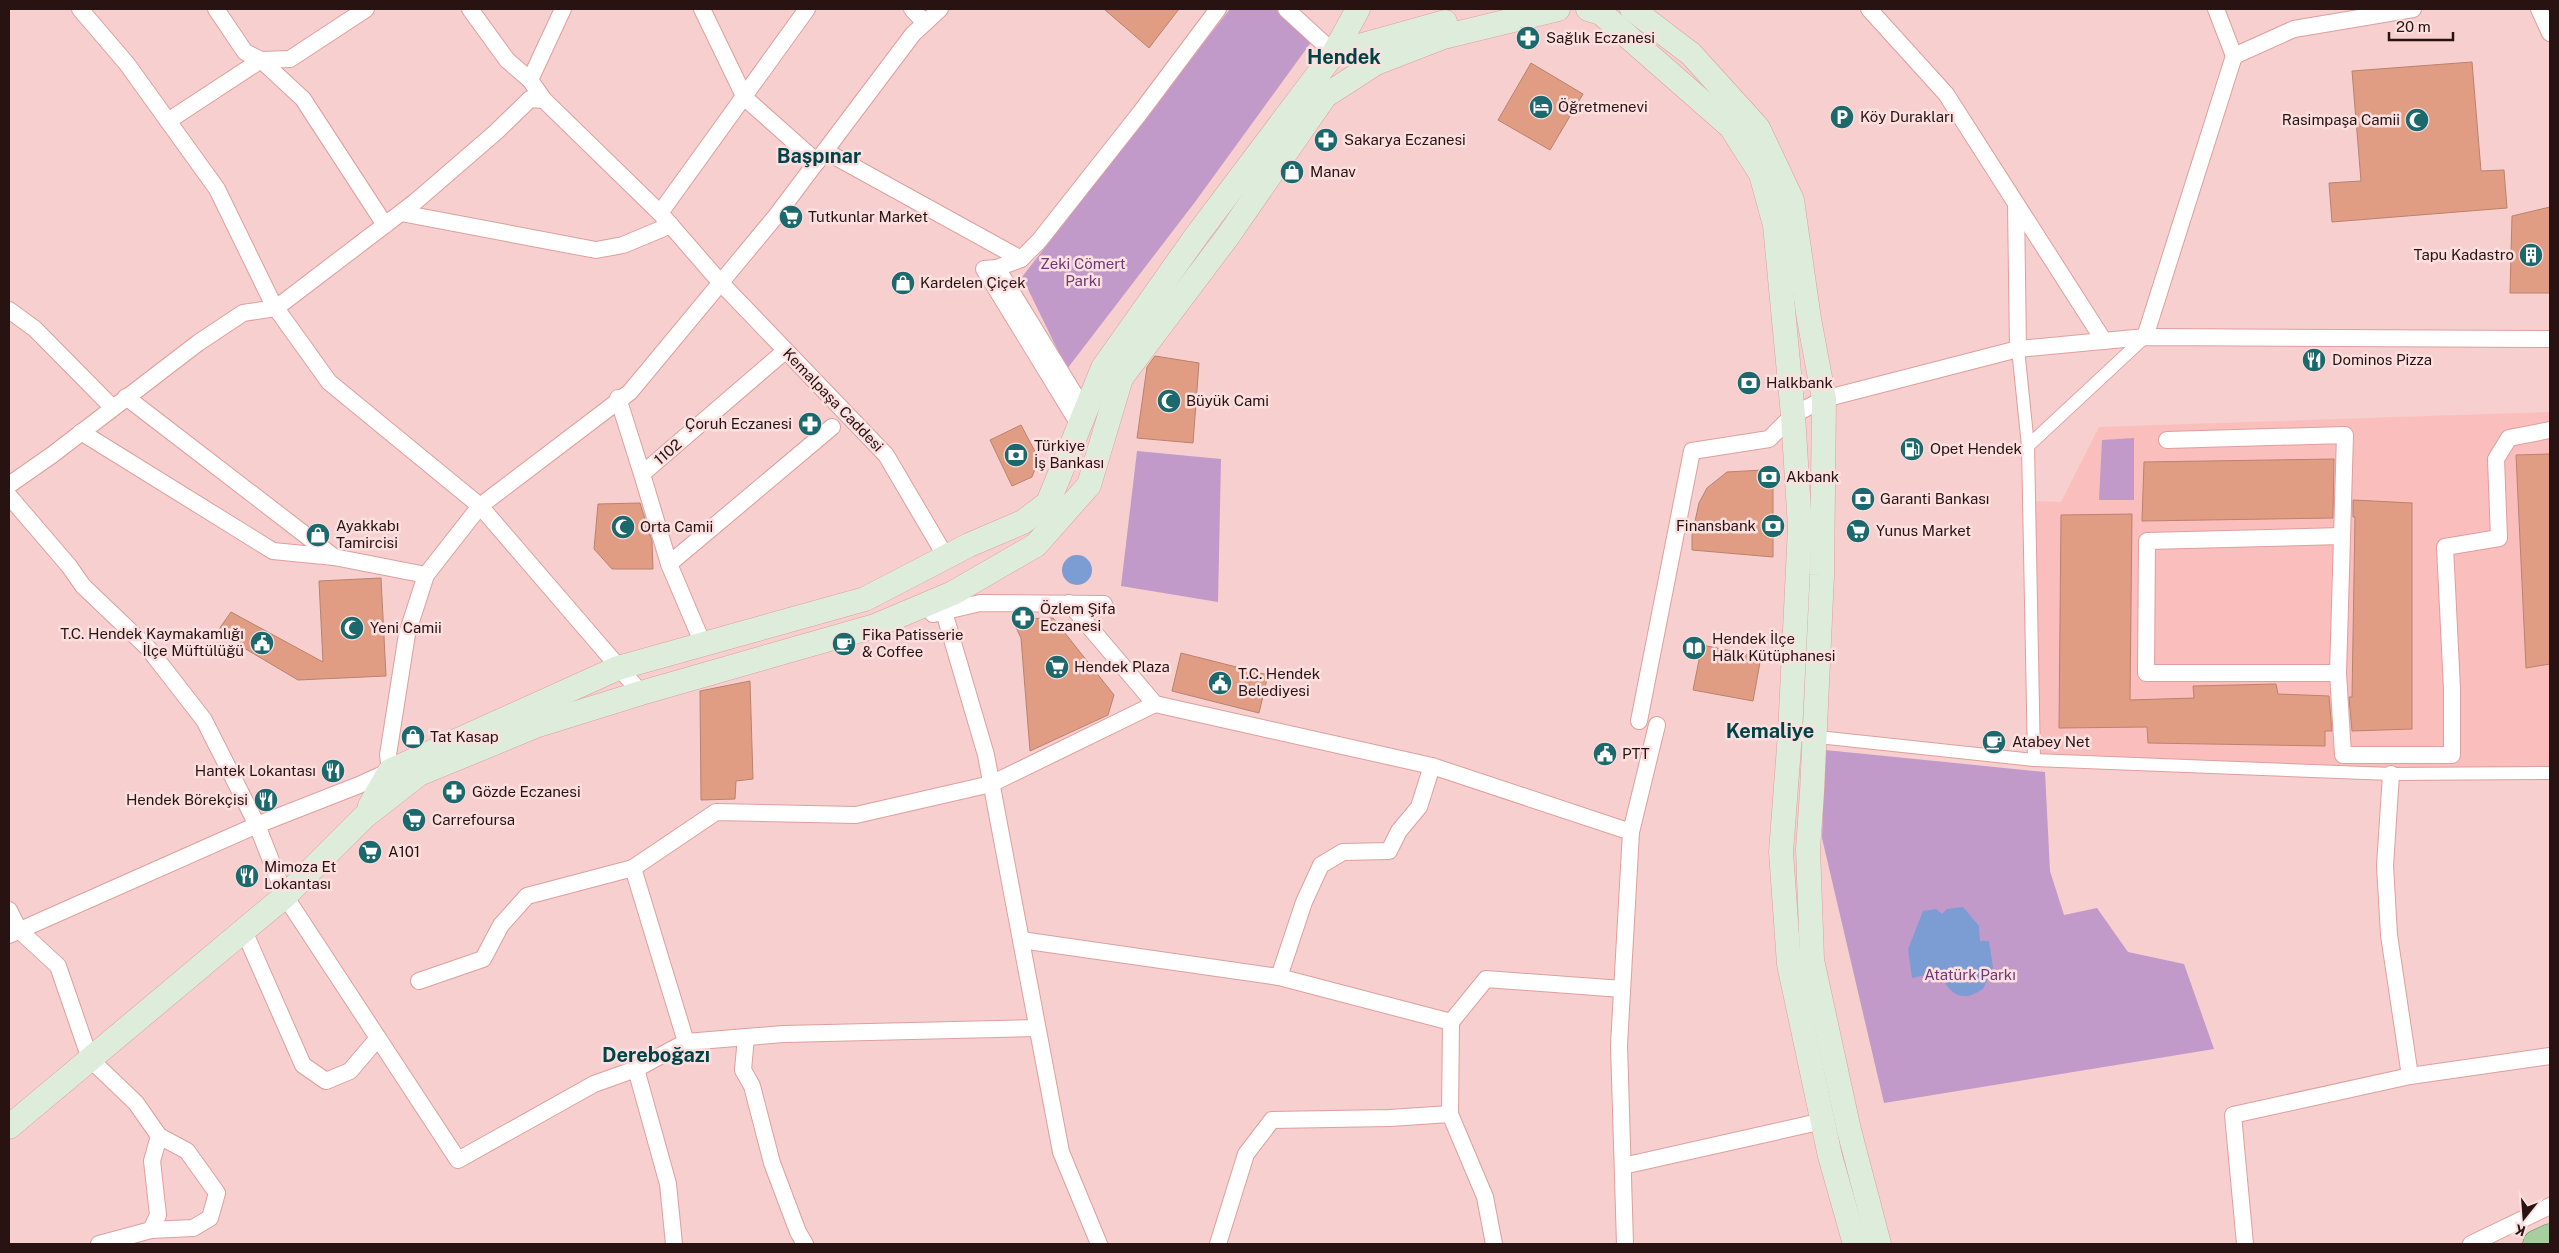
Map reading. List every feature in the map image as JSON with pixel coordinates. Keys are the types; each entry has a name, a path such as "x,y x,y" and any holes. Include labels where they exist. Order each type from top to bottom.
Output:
{"highway":[{"path":"2537,1244 2550,1238"}],"main road":[{"path":"364,817 390,771 618,668 865,599 946,557 1023,522 1048,502 1103,368 1197,235 1334,53 1358,9"},
{"path":"1334,53 1492,9"},
{"path":"9,1127 285,896 364,817 419,774 538,725 641,693 874,626 953,593 1036,545 1089,485 1121,378 1228,236 1325,96 1376,63 1443,37 1558,9"},
{"path":"1632,9 1691,54 1758,128 1792,200 1809,319 1824,399 1822,575 1808,849 1812,960 1849,1130 1879,1244"},
{"path":"1596,10 1731,127 1761,174 1775,225 1793,415 1800,527 1790,734 1781,852 1789,964 1823,1121 1856,1244"},
{"path":"1325,96 1334,53"},
{"path":"390,771 419,774"}],"street":[{"path":"80,9 127,64 217,189 276,308 329,382 480,506 641,693"},
{"path":"216,9 245,52 261,60 303,99 386,225"},
{"path":"168,121 261,60 290,59 366,9"},
{"name":"Kemalpaşa Caddesi","path":"470,9 507,60 530,80 544,100 660,213 720,282 886,454 946,557"},
{"path":"530,80 563,9"},
{"path":"702,9 745,98 821,156 1021,260"},
{"path":"660,213 745,98 807,9"},
{"path":"912,9 925,23"},
{"path":"14,933 257,825 359,786 390,771 388,755 407,634 426,575 480,506 618,398 630,392 776,216 913,34 940,9"},
{"path":"1083,419 997,268 1021,260 1039,241 1140,113 1218,9"},
{"path":"1286,9 1334,53"},
{"path":"1869,9 1946,94 2104,341"},
{"path":"2028,446 2145,337 2234,56 2216,9"},
{"path":"2234,56 2294,29 2413,9"},
{"path":"2539,9 2550,33"},
{"path":"9,485 119,402 243,313 276,308 401,213 496,132 530,99 544,100"},
{"path":"2016,204 2018,349 2028,446 2034,760"},
{"path":"401,213 596,250 623,245 671,225"},
{"path":"9,310 35,329 119,402 334,557"},
{"path":"1639,721 1692,451 1769,439 1793,415 1824,399 2018,349 2145,337 2550,340"},
{"name":"1102","path":"703,644 669,564 642,474 785,351"},
{"path":"618,398 642,474"},
{"path":"669,564 832,427"},
{"path":"2167,440 2345,435 2338,673 2344,755 2452,755 2452,689 2445,547 2499,538 2496,459 2509,438 2550,430"},
{"path":"81,432 273,551 334,557 426,575"},
{"path":"9,496 69,566 83,586 148,648 204,720 257,825 285,896 458,1160 594,1084 636,1069 686,1042 746,1037 1037,1028"},
{"path":"2338,673 2146,674 2147,541 2342,536"},
{"path":"874,626 980,603 1104,604"},
{"path":"1069,603 1155,704 1432,766 1631,832"},
{"path":"944,612 986,755 1061,1152 1099,1244"},
{"path":"419,981 483,959 501,925 527,896 633,868 716,812 856,815 992,784 1155,704"},
{"path":"1625,1244 1619,1045 1631,832 1657,725"},
{"path":"1790,734 1814,735 2034,760 2391,774 2550,773"},
{"path":"1279,977 1304,902 1321,865 1343,852 1389,851 1399,831 1418,807 1432,766"},
{"path":"2391,774 2384,866 2387,915 2410,1076"},
{"path":"633,868 686,1042"},
{"path":"9,910 14,933 58,966 90,1059 136,1103 160,1136 187,1151 217,1193 210,1218 193,1228 151,1230 98,1244"},
{"path":"244,931 303,1065 326,1081 350,1071 378,1038"},
{"path":"1021,940 1279,977 1451,1022"},
{"path":"1494,1244 1485,1197 1450,1114 1451,1022 1486,979 1622,989"},
{"path":"746,1037 743,1070 752,1086 772,1163 798,1232 805,1244"},
{"path":"2245,1244 2234,1116 2410,1076 2550,1056"},
{"path":"636,1069 668,1184 674,1244"},
{"path":"1218,1244 1246,1154 1272,1120 1390,1118 1450,1114"},
{"path":"1623,1166 1823,1121"},
{"path":"151,1230 158,1215 152,1161 160,1136"},
{"path":"2471,1244 2550,1206"}],"shaded area":[{"path":"2550,412 2550,773 2034,760 2029,501 2061,502 2099,427"}],"green space":[{"name":"Zeki Cömert Parkı","path":"1230,9 1280,9 1312,41 1195,202 1067,369 1022,277"},
{"path":"2134,438 2134,500 2099,500 2102,440"},
{"path":"1137,451 1221,459 1218,602 1121,586"},
{"name":"Atatürk Parkı","path":"1825,750 2045,772 2050,871 2064,915 2097,908 2128,952 2184,964 2214,1049 1884,1103 1822,838"}],"water":[{"path":"1077,555 1088,559 1092,570 1088,581 1077,585 1066,581 1062,570 1066,559"},
{"path":"1963,907 1979,926 1980,941 1989,941 1993,967 1983,989 1966,996 1952,991 1943,980 1940,972 1912,978 1908,949 1923,911 1936,909 1942,914 1947,909"}],"building":[{"path":"1104,9 1179,9 1149,48"},
{"name":"Rasimpaşa Camii","path":"2472,62 2481,171 2504,170 2507,208 2332,222 2329,183 2361,181 2352,71"},
{"name":"Öğretmenevi","path":"1531,63 1583,94 1550,150 1498,120"},
{"name":"Tapu Kadastro","path":"2550,207 2550,293 2510,293 2512,216"},
{"name":"Büyük Cami","path":"1155,356 1199,363 1193,443 1137,438 1147,367"},
{"path":"1021,425 1039,459 1032,477 1012,486 990,440"},
{"path":"2550,454 2550,664 2526,668 2516,455"},
{"path":"2334,459 2333,518 2142,521 2144,462"},
{"path":"1763,470 1773,482 1773,557 1692,550 1692,535 1699,503 1707,488 1727,472"},
{"path":"2353,500 2412,503 2412,729 2352,731 2349,697 2352,697 2355,517 2353,517"},
{"name":"Orta Camii","path":"640,503 652,541 653,569 612,569 594,549 598,504"},
{"path":"2132,514 2130,700 2194,698 2193,686 2276,684 2278,694 2329,696 2332,731 2325,731 2325,746 2148,743 2147,727 2059,728 2061,515"},
{"name":"Yeni Camii","path":"381,578 386,676 298,680 217,632 231,612 323,662 319,581"},
{"name":"Hendek Plaza","path":"1053,618 1114,695 1108,715 1030,751 1021,638 1012,619"},
{"path":"1702,645 1761,657 1753,701 1693,690"},
{"name":"T.C. Hendek Belediyesi","path":"1181,653 1268,675 1259,713 1172,691"},
{"path":"750,681 753,779 736,781 735,799 701,800 700,691"}],"place":[{"name":"Sağlık Eczanesi","path":"1528,38"},
{"name":"Öğretmenevi","path":"1541,107"},
{"name":"Köy Durakları","path":"1842,117"},
{"name":"Rasimpaşa Camii","path":"2417,120"},
{"name":"Sakarya Eczanesi","path":"1326,140"},
{"name":"Manav","path":"1292,172"},
{"name":"Tutkunlar Market","path":"791,217"},
{"name":"Tapu Kadastro","path":"2531,255"},
{"name":"Kardelen Çiçek","path":"903,283"},
{"name":"Dominos Pizza","path":"2314,360"},
{"name":"Halkbank","path":"1749,383"},
{"name":"Büyük Cami","path":"1169,401"},
{"name":"Çoruh Eczanesi","path":"810,424"},
{"name":"Opet Hendek","path":"1912,449"},
{"name":"Türkiye İş Bankası","path":"1016,455"},
{"name":"Akbank","path":"1769,477"},
{"name":"Garanti Bankası","path":"1863,499"},
{"name":"Finansbank","path":"1773,526"},
{"name":"Orta Camii","path":"623,527"},
{"name":"Yunus Market","path":"1858,531"},
{"name":"Ayakkabı Tamircisi","path":"318,535"},
{"name":"Özlem Şifa Eczanesi","path":"1023,618"},
{"name":"Yeni Camii","path":"352,628"},
{"name":"T.C. Hendek Kaymakamlığı İlçe Müftülüğü","path":"262,643"},
{"name":"Fika Patisserie & Coffee","path":"844,644"},
{"name":"Hendek İlçe Halk Kütüphanesi","path":"1694,648"},
{"name":"Hendek Plaza","path":"1057,667"},
{"name":"T.C. Hendek Belediyesi","path":"1220,683"},
{"name":"Tat Kasap","path":"413,737"},
{"name":"Atabey Net","path":"1994,742"},
{"name":"PTT","path":"1605,754"},
{"name":"Hantek Lokantası","path":"333,771"},
{"name":"Gözde Eczanesi","path":"454,792"},
{"name":"Hendek Börekçisi","path":"266,800"},
{"name":"Carrefoursa","path":"414,820"},
{"name":"A101","path":"370,852"},
{"name":"Mimoza Et Lokantası","path":"247,876"}],"district":[{"name":"Hendek","path":"1344,57"},
{"name":"Başpınar","path":"819,156"},
{"name":"Kemaliye","path":"1770,731"},
{"name":"Dereboğazı","path":"656,1055"}]}
